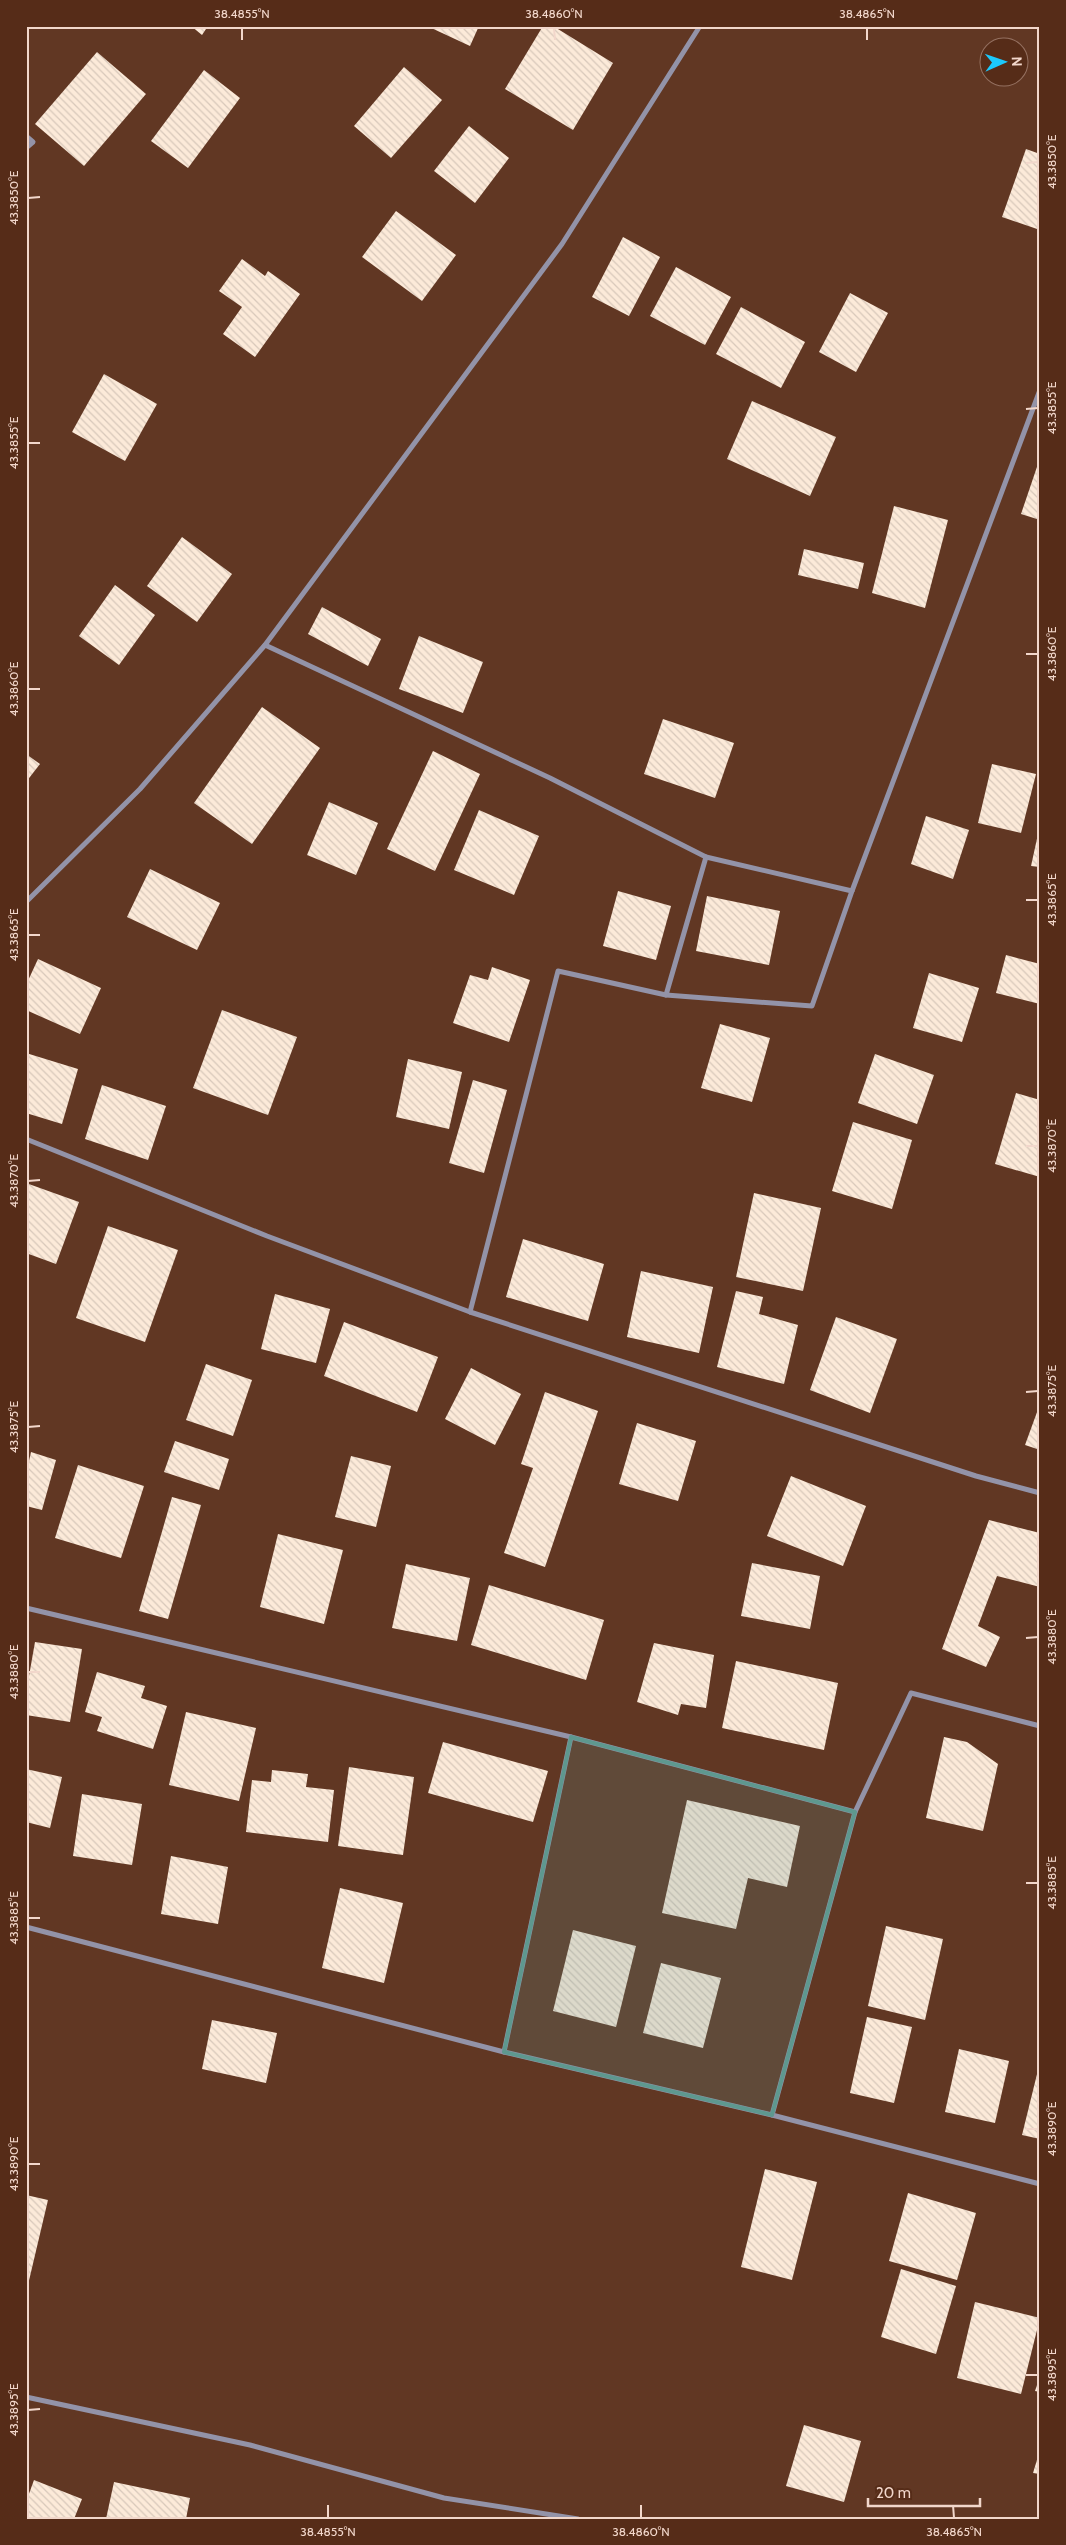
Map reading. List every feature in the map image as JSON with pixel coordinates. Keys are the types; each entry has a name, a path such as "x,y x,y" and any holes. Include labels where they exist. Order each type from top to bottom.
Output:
{"street":[{"path":"26,902 140,788 265,645 562,244 700,26"},
{"path":"26,136 33,142 26,148"},
{"path":"470,1312 558,971 666,995 812,1006 852,891 1040,390"},
{"path":"265,645 550,778 706,857 852,891"},
{"path":"666,995 706,857"},
{"path":"26,1140 268,1236 470,1312 976,1476 1040,1493"},
{"path":"26,1608 571,1737 856,1812"},
{"path":"772,2116 856,1812 911,1693 1040,1726"},
{"path":"504,2052 571,1737"},
{"path":"26,1927 504,2052 772,2116 1040,2184"},
{"path":"26,2397 250,2445 444,2498 578,2519"}],"highlighted area":[{"path":"571,1737 855,1812 772,2115 504,2052"}],"building":[{"path":"191,26 208,26 202,35"},
{"path":"427,26 479,26 470,46"},
{"path":"543,26 553,26 613,63 573,130 505,89"},
{"path":"97,52 146,94 84,166 35,124"},
{"path":"404,67 442,100 391,158 354,126"},
{"path":"204,70 240,98 188,168 151,141"},
{"path":"469,126 509,158 475,203 434,171"},
{"path":"1026,149 1040,154 1040,230 1002,217"},
{"path":"396,211 456,255 422,301 362,257"},
{"path":"623,237 660,257 629,316 592,297"},
{"path":"242,259 265,276 268,271 300,294 255,357 223,334 242,307 219,291"},
{"path":"676,267 731,297 705,345 650,316"},
{"path":"850,293 888,313 856,372 819,352"},
{"path":"741,307 805,342 781,388 716,354"},
{"path":"104,374 157,404 125,461 72,432"},
{"path":"752,401 836,437 810,496 727,459"},
{"path":"1040,458 1040,520 1021,514"},
{"path":"894,506 948,520 925,608 872,593"},
{"path":"182,537 232,574 197,622 147,586"},
{"path":"804,549 864,563 858,589 798,575"},
{"path":"115,585 155,615 119,665 79,636"},
{"path":"322,607 381,639 368,666 308,634"},
{"path":"419,636 483,662 463,713 399,689"},
{"path":"262,707 320,748 252,844 194,803"},
{"path":"663,719 734,743 715,798 644,774"},
{"path":"433,751 480,774 435,871 387,849"},
{"path":"26,754 40,764 26,782"},
{"path":"992,764 1036,774 1021,833 978,823"},
{"path":"329,802 378,823 356,875 307,855"},
{"path":"479,810 539,836 514,895 454,870"},
{"path":"926,816 969,830 953,879 911,864"},
{"path":"1040,825 1040,867 1031,866"},
{"path":"150,869 220,903 197,950 127,917"},
{"path":"618,891 671,906 656,960 603,946"},
{"path":"707,896 780,911 769,965 696,951"},
{"path":"1006,955 1040,964 1040,1004 996,993"},
{"path":"38,959 101,988 80,1034 26,1010 26,985"},
{"path":"492,967 530,980 509,1042 453,1023 470,975 488,980"},
{"path":"929,973 979,988 962,1042 913,1028"},
{"path":"222,1010 297,1037 268,1115 193,1088"},
{"path":"720,1024 770,1038 752,1102 701,1088"},
{"path":"26,1053 78,1069 62,1124 26,1113"},
{"path":"875,1054 934,1075 917,1124 858,1103"},
{"path":"408,1059 462,1072 449,1129 396,1117"},
{"path":"473,1080 507,1090 484,1173 449,1163"},
{"path":"102,1085 166,1106 148,1160 85,1139"},
{"path":"1016,1093 1040,1100 1040,1177 995,1164"},
{"path":"853,1122 912,1140 892,1209 832,1191"},
{"path":"26,1183 79,1202 56,1264 26,1253"},
{"path":"754,1193 821,1208 803,1291 736,1277"},
{"path":"108,1226 178,1250 145,1342 76,1318"},
{"path":"523,1239 604,1264 588,1321 506,1297"},
{"path":"641,1271 713,1287 699,1353 627,1337"},
{"path":"736,1291 763,1297 759,1314 798,1325 784,1384 717,1367"},
{"path":"275,1294 330,1309 316,1363 261,1349"},
{"path":"836,1317 897,1339 870,1413 810,1390"},
{"path":"344,1322 438,1357 417,1412 324,1376"},
{"path":"206,1364 252,1380 233,1436 186,1420"},
{"path":"471,1368 521,1394 495,1445 445,1419"},
{"path":"545,1392 598,1411 545,1567 504,1553 533,1468 521,1464"},
{"path":"1040,1404 1040,1450 1025,1445"},
{"path":"637,1423 696,1441 678,1501 619,1484"},
{"path":"175,1441 229,1459 219,1490 164,1472"},
{"path":"31,1452 56,1460 42,1510 26,1506 26,1460 29,1461"},
{"path":"351,1456 391,1466 376,1527 335,1517"},
{"path":"78,1465 144,1486 121,1558 55,1538"},
{"path":"791,1476 866,1506 843,1566 767,1536"},
{"path":"172,1497 201,1505 168,1619 139,1611"},
{"path":"989,1520 1040,1533 1040,1587 997,1576 978,1626 1000,1637 986,1667 942,1649"},
{"path":"278,1534 343,1550 324,1624 260,1607"},
{"path":"752,1563 820,1576 810,1629 741,1616"},
{"path":"406,1564 470,1578 457,1641 392,1628"},
{"path":"489,1585 604,1620 586,1680 471,1645"},
{"path":"35,1642 82,1649 70,1722 26,1715 26,1693"},
{"path":"654,1643 714,1655 706,1708 681,1704 678,1715 637,1702"},
{"path":"736,1661 838,1683 824,1750 722,1728"},
{"path":"97,1672 145,1686 141,1698 167,1706 153,1749 97,1731 102,1717 85,1712"},
{"path":"186,1712 256,1728 239,1801 169,1785"},
{"path":"944,1737 967,1742 998,1764 983,1831 926,1818"},
{"path":"443,1742 548,1771 533,1822 428,1793"},
{"path":"349,1767 414,1777 403,1855 338,1846"},
{"path":"26,1769 62,1777 50,1828 26,1822"},
{"path":"272,1770 308,1774 306,1787 334,1790 328,1842 246,1832 252,1780 271,1782"},
{"path":"82,1794 142,1804 132,1865 73,1856"},
{"path":"687,1800 800,1826 787,1887 748,1878 736,1929 662,1913"},
{"path":"171,1856 228,1867 218,1924 161,1914"},
{"path":"340,1888 403,1903 384,1983 322,1968"},
{"path":"886,1926 943,1939 925,2020 868,2006"},
{"path":"573,1930 636,1946 616,2027 553,2011"},
{"path":"661,1963 721,1978 703,2048 643,2033"},
{"path":"867,2017 912,2027 894,2103 850,2093"},
{"path":"212,2020 277,2033 266,2083 202,2069"},
{"path":"959,2049 1009,2061 995,2123 945,2112"},
{"path":"1040,2062 1040,2139 1022,2135"},
{"path":"765,2169 817,2182 792,2280 741,2267"},
{"path":"908,2193 976,2213 957,2280 889,2261"},
{"path":"26,2195 48,2200 27,2289 26,2289"},
{"path":"901,2269 956,2286 936,2354 881,2337"},
{"path":"975,2302 1040,2318 1021,2394 957,2378"},
{"path":"1040,2376 1040,2392 1035,2391"},
{"path":"804,2425 861,2441 844,2502 786,2486"},
{"path":"1040,2450 1040,2474 1033,2473"},
{"path":"34,2480 82,2499 74,2519 26,2519 26,2502"},
{"path":"114,2482 190,2498 186,2519 106,2519"}]}
